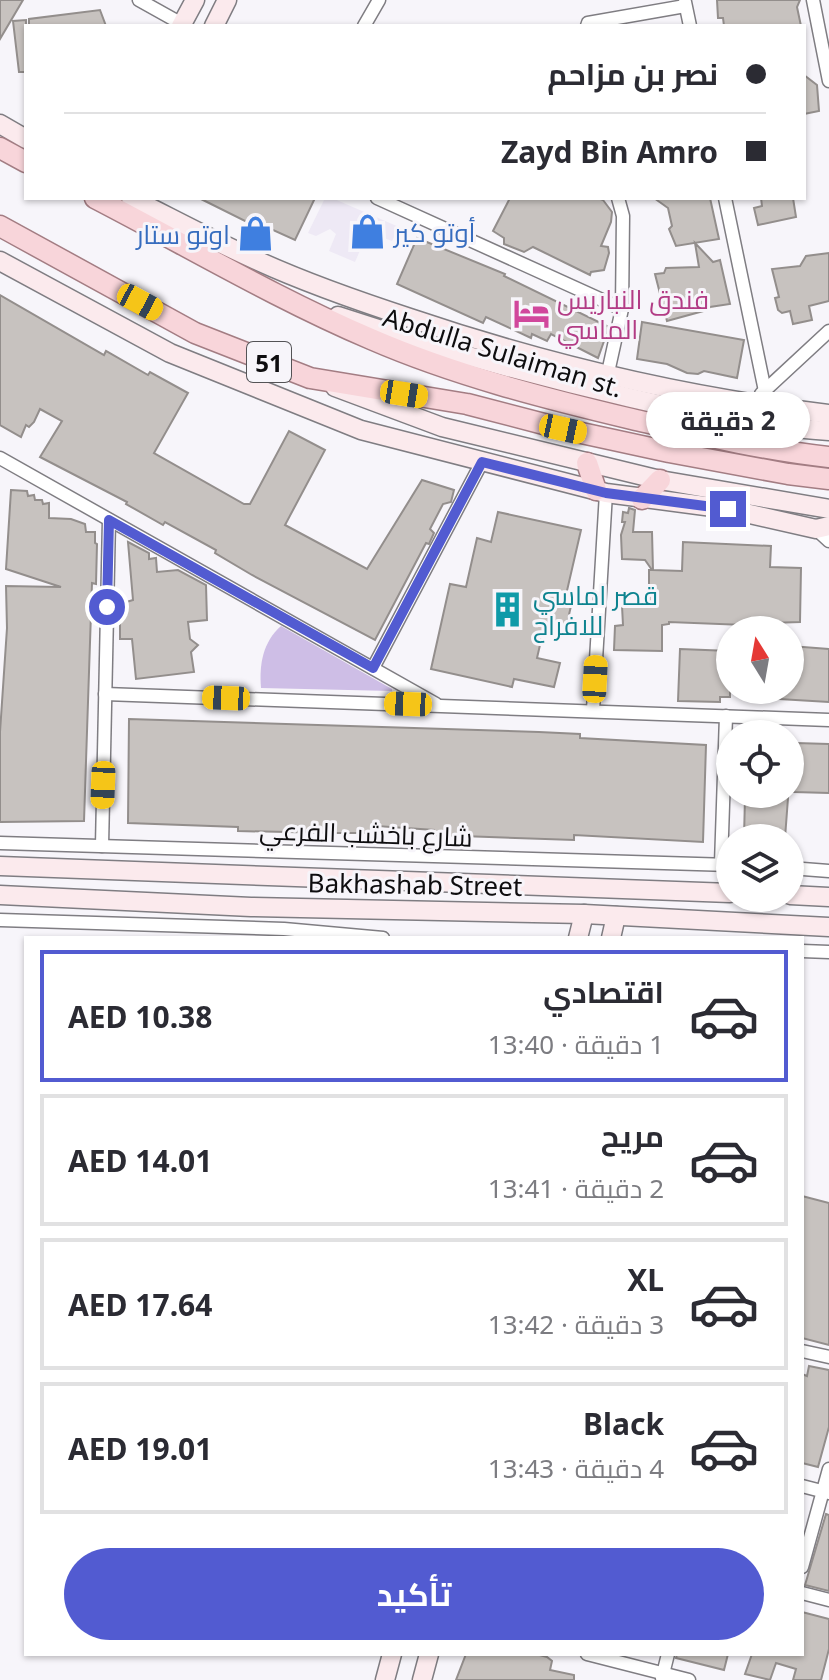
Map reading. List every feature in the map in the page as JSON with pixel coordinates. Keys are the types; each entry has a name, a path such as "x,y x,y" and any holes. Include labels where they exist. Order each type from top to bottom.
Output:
{"main road":[{"path":"183,24 195,0"},
{"path":"215,24 227,0"},
{"path":"0,124 24,138"},
{"path":"0,148 24,161"},
{"name":"Abdulla Sulaiman st.","path":"99,200 294,302 371,339 447,368 570,404 688,432 829,457"},
{"path":"135,200 257,261 339,294 477,341 607,377 750,405 829,414"},
{"name":"Abdulla Sulaiman st.","path":"0,226 195,333 310,378 467,404 563,429 714,460 829,479"},
{"path":"0,261 170,353 361,430 601,492 728,509 825,532"},
{"path":"294,302 439,349 565,383 683,410 829,431"},
{"path":"310,378 442,427 660,480 829,509"},
{"path":"587,463 601,492"},
{"path":"642,499 660,480"},
{"name":"Bakhashab Street","path":"0,866 716,892"},
{"name":"Bakhashab Street","path":"0,895 251,907 584,914 829,927"},
{"path":"804,896 829,897"},
{"path":"578,936 584,914"},
{"path":"611,936 616,916"},
{"path":"385,1680 391,1656"},
{"path":"422,1680 428,1656"}],"street":[{"path":"139,0 180,24"},
{"path":"365,24 379,0"},
{"path":"813,0 829,81"},
{"path":"588,24 685,3 690,24"},
{"path":"381,200 622,309"},
{"path":"607,377 622,309 623,216 619,200"},
{"path":"725,200 765,391"},
{"path":"750,405 829,331"},
{"path":"0,458 438,705"},
{"path":"373,668 482,462"},
{"path":"593,710 601,492"},
{"path":"102,846 109,520"},
{"path":"105,694 829,720"},
{"path":"725,824 726,716"},
{"name":"شارع باخشب الفرعي","path":"0,843 716,864"},
{"path":"338,854 338,877"},
{"path":"804,869 829,871"},
{"path":"0,920 284,929 361,936"},
{"path":"804,951 829,952"},
{"path":"804,1351 829,1357"},
{"path":"804,1561 826,1493 829,1469"},
{"path":"804,1487 826,1493"},
{"path":"804,1594 829,1600"},
{"path":"594,1656 662,1677 689,1680"},
{"path":"662,1677 667,1656"}],"shaded area":[{"path":"324,200 337,200 399,227 392,241 368,232 355,262 329,251 336,234 330,229 316,236 308,233"},
{"path":"281,626 392,691 261,688 264,654 270,639"}],"building":[{"path":"0,0 23,0 0,39"},
{"path":"717,0 800,0 797,7 801,24 724,24 723,18 718,18"},
{"path":"100,10 105,24 29,24 29,19"},
{"path":"26,20 24,72 19,72 13,21"},
{"path":"806,77 817,85 819,111 806,114"},
{"path":"203,200 314,200 295,240 251,220 249,223"},
{"path":"509,200 603,200 612,212 601,246 608,247 609,253 604,270 591,272 590,275 533,247 524,252 504,244 504,238 493,231"},
{"path":"657,200 710,200 719,239 676,246 669,229 672,226 668,208"},
{"path":"761,200 793,200 796,217 758,225 754,208 762,206"},
{"path":"417,238 505,274 609,327 598,358 551,334 547,341 532,334 531,338 486,317 483,323 397,284"},
{"path":"695,243 713,262 720,260 730,304 667,321 655,274 664,273 666,268 699,267"},
{"path":"829,253 829,301 809,306 812,320 793,324 790,311 782,313 778,310 775,298 779,297 772,269 800,266 806,256"},
{"path":"0,295 104,355 106,351 188,393 154,453 244,504 250,504 289,431 325,450 285,525 367,569 422,480 454,490 451,502 443,504 430,529 434,533 429,544 426,543 375,640 252,575 215,553 216,550 165,522 163,525 127,502 40,457 62,421 40,409 34,422 29,427 26,425 21,437 0,425"},
{"path":"642,322 744,340 737,378 704,371 687,373 667,364 637,359"},
{"path":"11,490 27,491 28,496 34,495 35,500 49,503 49,518 71,519 85,524 86,532 95,532 96,584 92,583 84,821 0,822 6,586 61,587 6,569"},
{"path":"629,508 635,510 633,532 652,532 653,570 682,571 683,542 771,546 770,567 801,568 800,616 716,616 716,624 669,622 662,625 662,651 614,650 615,626 623,625 622,606 649,606 649,570 652,570 645,560 622,559 623,512 628,513"},
{"name":"قصر اماسي للافراح","path":"498,512 581,530 566,595 573,597 566,628 545,623 537,658 560,663 554,687 514,679 512,687 431,669 450,584 466,587 477,538 491,542"},
{"path":"128,542 149,553 149,559 156,558 157,572 178,570 206,585 207,620 188,622 190,639 198,645 191,652 194,672 136,679 132,639 120,639 120,604 133,600"},
{"path":"804,647 829,649 829,702 804,701"},
{"path":"680,649 716,650 716,702 678,701"},
{"path":"129,719 539,732 580,734 580,738 706,745 703,842 574,835 574,840 434,835 434,830 377,826 377,833 332,833 238,831 238,827 128,823"},
{"path":"804,743 829,744 829,793 804,792"},
{"path":"745,808 787,808 786,824 744,824"},
{"path":"804,1197 829,1203 829,1345 804,1339"},
{"path":"809,1366 829,1370 829,1427 818,1467 804,1464 804,1375 807,1376"},
{"path":"826,1514 829,1515 829,1591 805,1585"},
{"path":"804,1613 829,1619 829,1649 821,1680 793,1680 796,1669 776,1663 770,1680 745,1674 751,1656 804,1656"},
{"path":"465,1656 543,1656 552,1661 550,1670 574,1675 574,1680 456,1680"},
{"path":"676,1656 728,1656 724,1670"}],"place":[{"name":"أوتو كير","path":"368,232"},
{"name":"اوتو ستار","path":"256,234"},
{"name":"فندق النباريس الماسي","path":"531,314"},
{"name":"قصر اماسي للافراح","path":"507,610"}],"route":[{"path":"107,607 109,520 373,668 482,462 606,493 728,509"}]}
